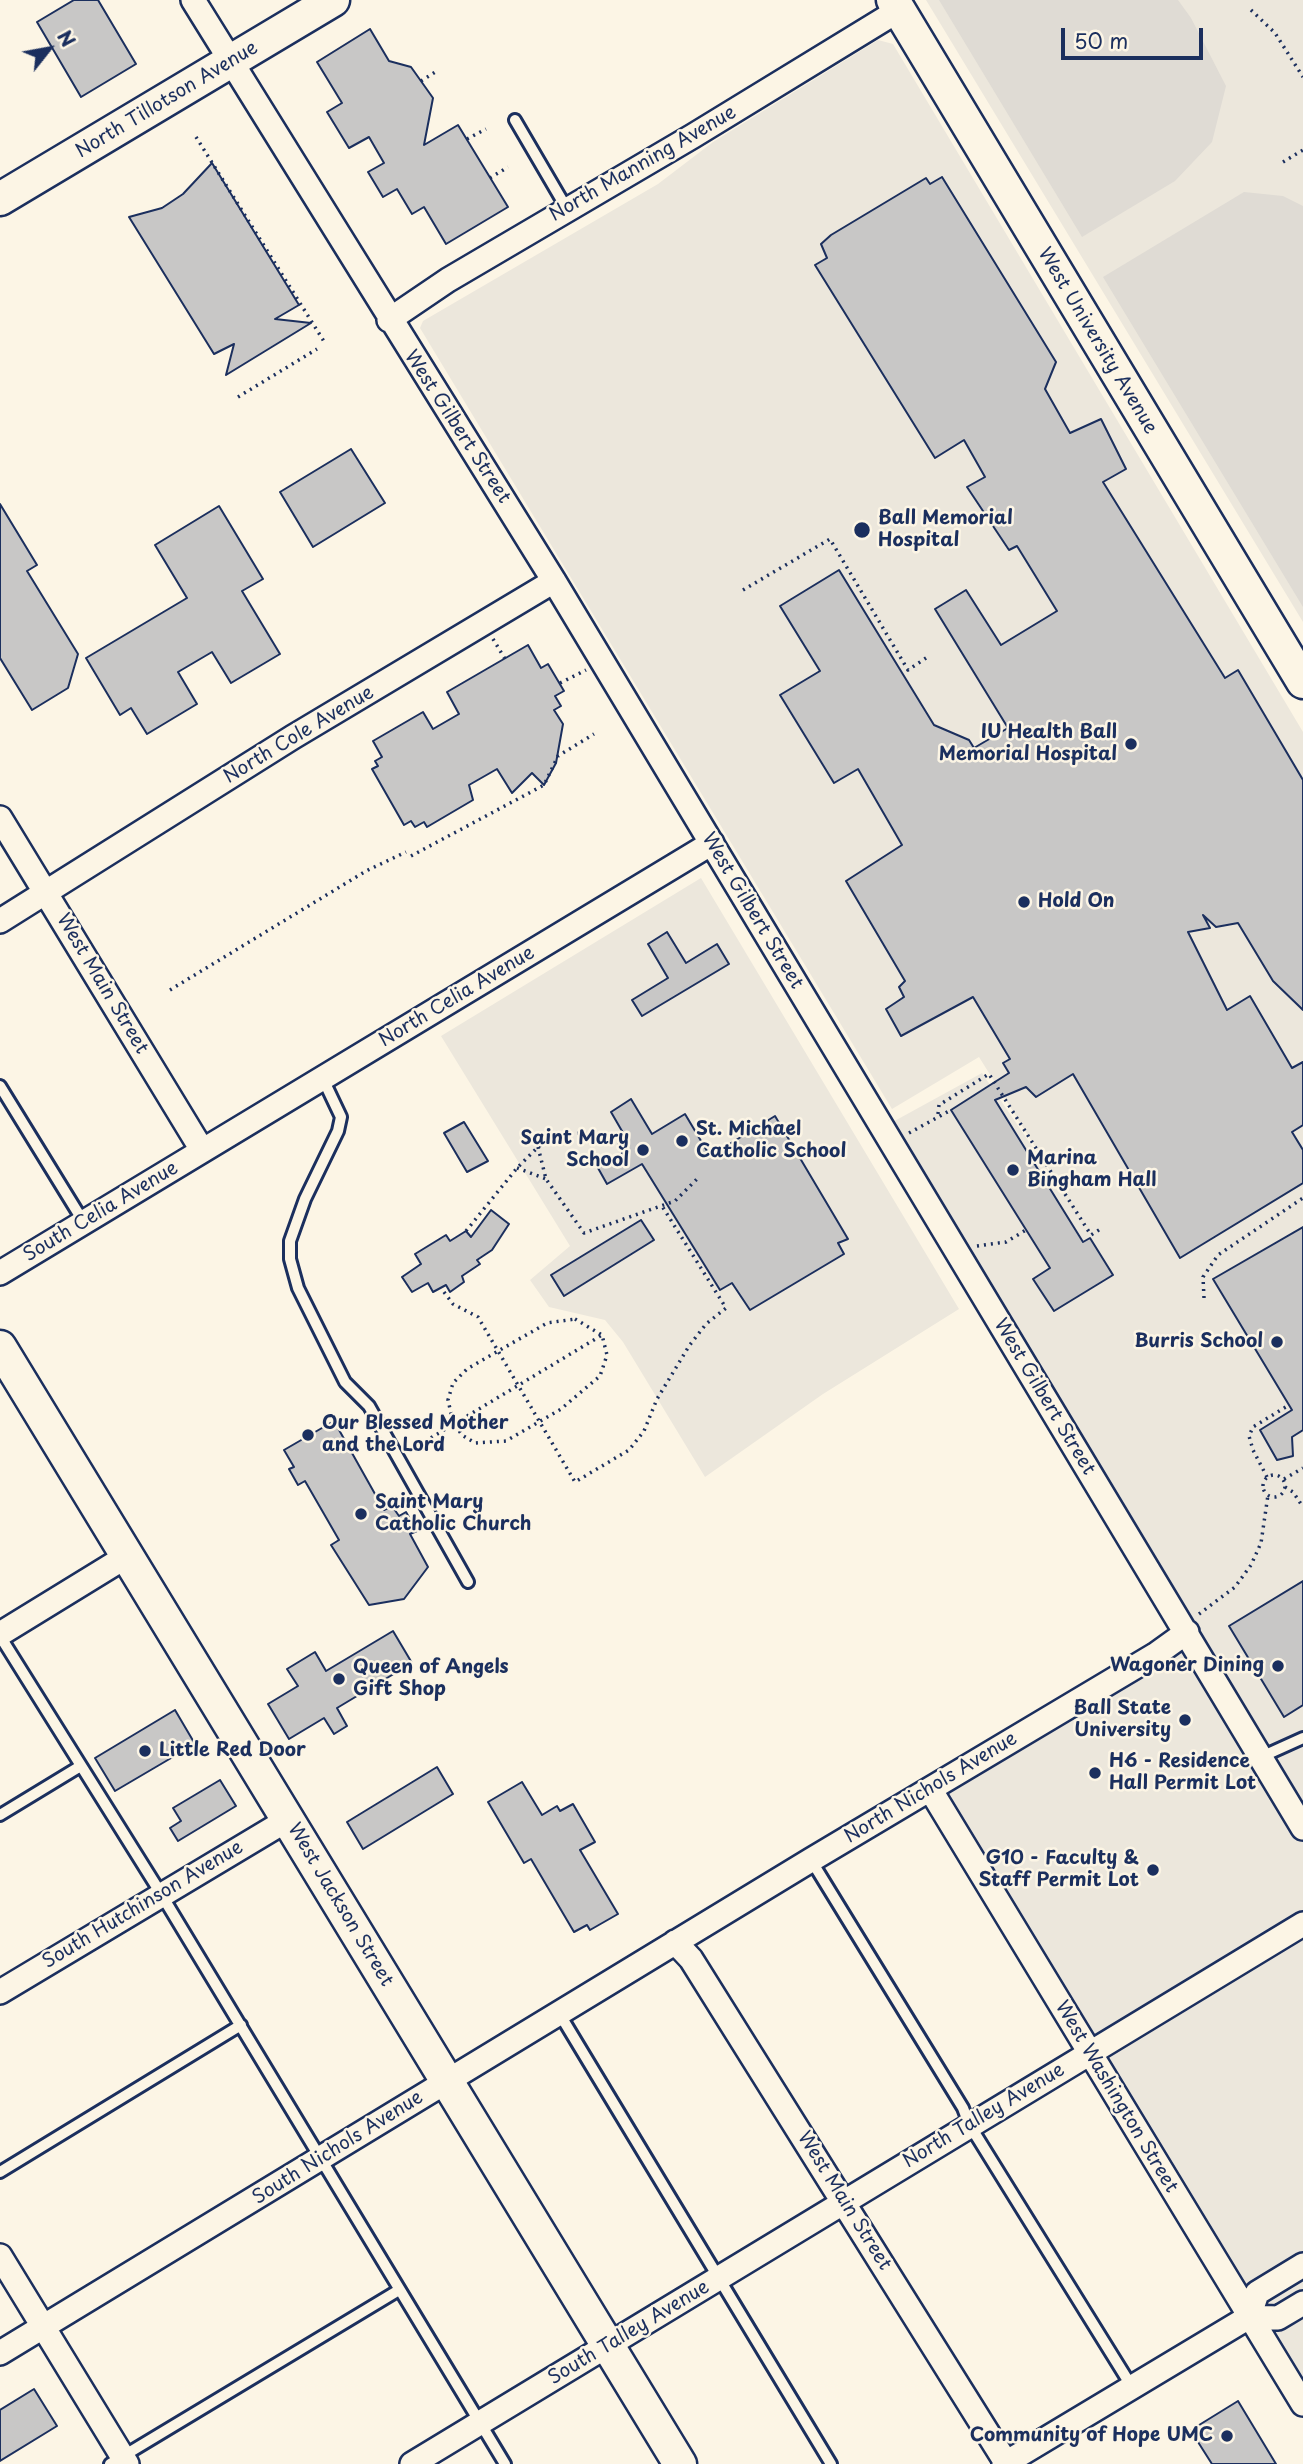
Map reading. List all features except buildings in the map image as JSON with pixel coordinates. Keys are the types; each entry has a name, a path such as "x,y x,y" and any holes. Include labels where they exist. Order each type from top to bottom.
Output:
{"main road":[{"name":"North Tillotson Avenue","path":"0,199 334,0"},
{"name":"West University Avenue","path":"896,5 1303,682"},
{"name":"West Jackson Street","path":"0,1347 680,2464"}],"street":[{"name":"West Gilbert Street","path":"192,0 554,581 1303,1828"},
{"name":"North Manning Avenue","path":"389,320 448,280 694,136 896,5"},
{"name":"North Cole Avenue","path":"0,921 302,732 554,581"},
{"name":"West Main Street","path":"0,818 202,1150"},
{"name":"North Celia Avenue","path":"202,1150 712,843"},
{"name":"South Celia Avenue","path":"0,1273 202,1150"},
{"path":"0,1635 127,1556"},
{"name":"North Nichols Avenue","path":"675,1942 1155,1655 1187,1632"},
{"name":"West Washington Street","path":"930,1789 1303,2404"},
{"name":"South Hutchinson Avenue","path":"0,1992 287,1819"},
{"name":"North Talley Avenue","path":"845,2201 1303,1924"},
{"name":"West Main Street","path":"675,1942 691,1959 845,2201 1005,2464"},
{"name":"South Nichols Avenue","path":"0,2353 675,1942"},
{"name":"South Talley Avenue","path":"412,2464 845,2201"},
{"path":"0,2256 120,2461"},
{"path":"1249,2317 1257,2293 1303,2265"},
{"path":"1005,2464 1249,2317 1278,2318 1303,2303"}],"lane":[{"path":"515,120 567,209"},
{"path":"323,1079 341,1118 338,1132 305,1199 290,1241 290,1259 298,1289 345,1382 369,1406 468,1582"},
{"path":"0,1086 83,1221"},
{"path":"0,1635 79,1767 241,2025 505,2464"},
{"path":"1261,1757 1303,1738"},
{"path":"0,1815 79,1767"},
{"path":"811,1860 963,2108 969,2124 1132,2387"},
{"path":"559,2014 831,2464"},
{"path":"0,2172 241,2025"},
{"path":"120,2461 399,2290"}],"path":[{"path":"1251,10 1275,33 1303,77"},
{"path":"421,81 437,71"},
{"path":"467,139 486,129"},
{"path":"196,137 326,343"},
{"path":"1283,162 1303,150"},
{"path":"490,178 508,167"},
{"path":"238,397 317,349"},
{"path":"743,590 830,539 908,670 929,656"},
{"path":"488,631 505,659"},
{"path":"559,683 587,669"},
{"path":"411,856 544,785 558,756 594,734"},
{"path":"170,990 366,871 406,852"},
{"path":"938,1114 939,1105 989,1074 1091,1235 1102,1228"},
{"path":"905,1136 938,1114 951,1110"},
{"path":"466,1231 517,1168 538,1147 558,1135 584,1133 624,1145"},
{"path":"538,1147 546,1179 584,1233 675,1202 697,1179"},
{"path":"517,1168 546,1179"},
{"path":"1204,1298 1203,1277 1218,1255 1303,1198"},
{"path":"444,1293 453,1304 478,1317 575,1482 629,1450 644,1432 657,1399 689,1346 706,1324 726,1308 662,1206"},
{"path":"972,1247 1006,1242 1026,1230"},
{"path":"575,1319 602,1335 607,1355 600,1376 577,1397 540,1422 506,1441 475,1443 462,1434 453,1422 448,1400 453,1383 467,1369 559,1320 575,1319"},
{"path":"419,1445 453,1422 602,1335"},
{"path":"1267,1477 1249,1436 1254,1427 1289,1405"},
{"path":"1283,1479 1303,1468"},
{"path":"1187,1632 1196,1616 1235,1587 1251,1565 1261,1543 1268,1495 1263,1486 1267,1477 1274,1474 1283,1479 1285,1488 1279,1496 1268,1495"},
{"path":"1285,1488 1293,1492 1303,1507"}],"shaded area":[{"path":"926,0 1303,0 1303,622"},
{"path":"939,0 1178,0 1191,18 1226,86 1212,142 1175,181 1082,237"},
{"name":"Ball Memorial Hospital","path":"878,40 893,44 1303,732 1303,1187 1300,1190 1303,1188 1303,2386 946,1791 1186,1648 889,1124 982,1073 1064,1193 979,1057 892,1109 420,328 423,321 658,184 713,142"},
{"path":"1244,192 1283,196 1303,206 1303,607 1103,277"},
{"name":"St. Michael Catholic School","path":"701,878 959,1309 823,1394 705,1477 623,1342 605,1320 549,1307 530,1280 570,1246 441,1036"}],"place":[{"name":"Ball Memorial Hospital","path":"862,530"},
{"name":"IU Health Ball Memorial Hospital","path":"1131,744"},
{"name":"Hold On","path":"1024,902"},
{"name":"St. Michael Catholic School","path":"682,1141"},
{"name":"Saint Mary School","path":"643,1150"},
{"name":"Marina Bingham Hall","path":"1013,1170"},
{"name":"Burris School","path":"1277,1342"},
{"name":"Our Blessed Mother and the Lord","path":"308,1435"},
{"name":"Saint Mary Catholic Church","path":"361,1514"},
{"name":"Wagoner Dining","path":"1278,1666"},
{"name":"Queen of Angels Gift Shop","path":"339,1679"},
{"name":"Ball State University","path":"1185,1720"},
{"name":"Little Red Door","path":"145,1751"},
{"name":"H6 - Residence Hall Permit Lot","path":"1095,1773"},
{"name":"G10 - Faculty & Staff Permit Lot","path":"1153,1870"},
{"name":"Community of Hope UMC","path":"1227,2436"}]}
